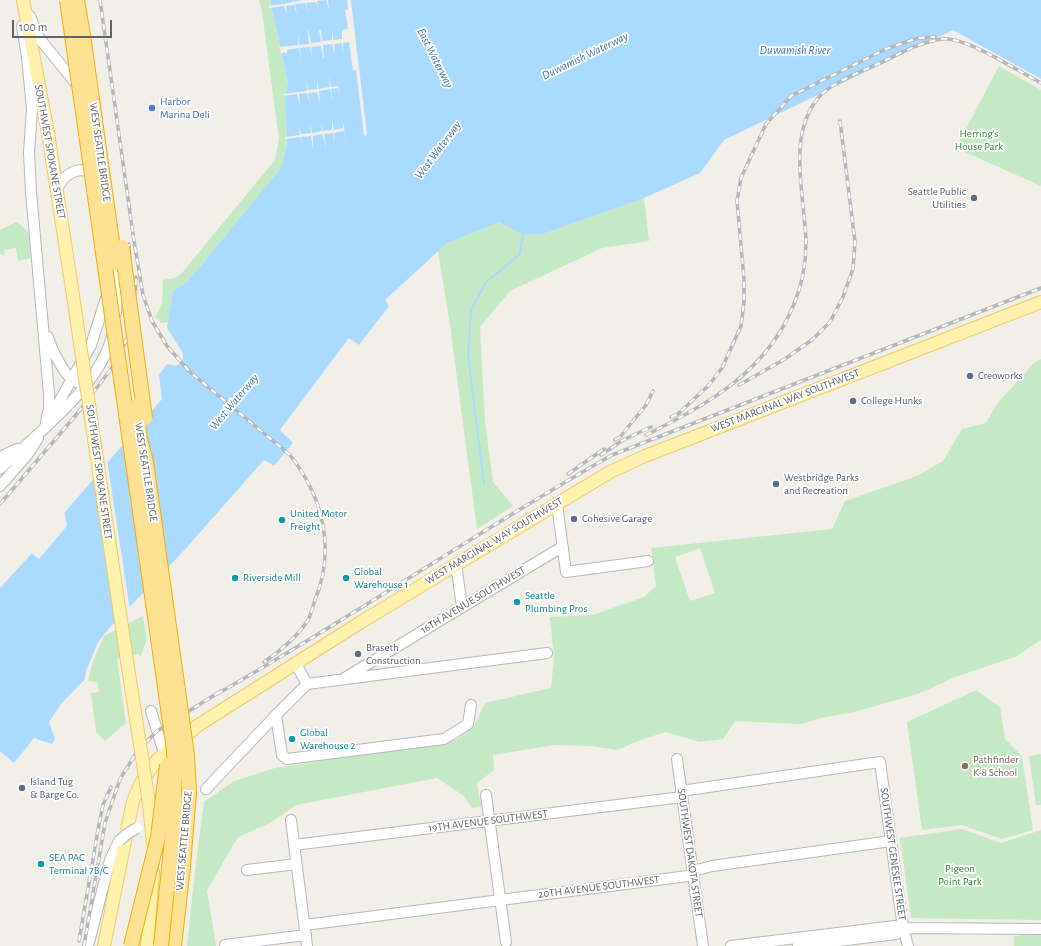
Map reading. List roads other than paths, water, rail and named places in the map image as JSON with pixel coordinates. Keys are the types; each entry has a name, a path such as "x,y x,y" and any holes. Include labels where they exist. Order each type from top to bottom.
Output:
{"highway":[{"name":"WEST SEATTLE BRIDGE","path":"67,0 171,723 175,775 175,808 161,946"},
{"name":"WEST SEATTLE BRIDGE","path":"77,0 139,431 146,462 187,755 189,792 183,866 174,946"},
{"path":"86,0 148,439 146,462"},
{"path":"131,946 158,837 171,723"},
{"path":"181,946 183,866"}],"main road":[{"name":"SOUTHWEST SPOKANE STREET","path":"21,0 57,190 152,824 154,864 147,946"},
{"name":"WEST MARGINAL WAY SOUTHWEST","path":"104,946 133,801 142,781 157,760 197,726 361,622 610,472 645,456 1041,302"}],"street":[{"path":"21,0 20,13 27,57 32,109 29,153 30,176 49,394 49,408 44,429"},
{"path":"0,469 24,445 44,429 87,383 107,354 113,332 117,295 93,119 88,103 67,71 39,38 33,26 27,0"},
{"path":"0,486 28,454 44,429 71,378 91,345 108,290 110,270 101,202 102,182 94,174 86,171 75,171 65,176 60,181 57,190"},
{"path":"102,313 113,332"},
{"path":"44,323 50,343 71,378 76,382 87,383"},
{"path":"91,345 113,332"},
{"path":"0,449 24,445"},
{"path":"0,457 24,445"},
{"path":"557,504 566,572 648,561"},
{"name":"16TH AVENUE SOUTHWEST","path":"343,679 562,547"},
{"path":"456,564 462,607"},
{"path":"206,789 307,684 547,653"},
{"path":"296,664 307,684"},
{"path":"276,715 282,755 284,758 288,759 444,739 468,724 471,706"},
{"path":"151,711 164,753"},
{"name":"SOUTHWEST DAKOTA STREET","path":"677,759 703,946"},
{"name":"19TH AVENUE SOUTHWEST","path":"294,845 490,821 682,794 880,762"},
{"name":"SOUTHWEST GENESEE STREET","path":"880,762 903,928 908,946"},
{"path":"486,796 506,942"},
{"path":"291,820 307,946"},
{"path":"88,946 110,860 119,841 137,828 152,824"},
{"name":"20TH AVENUE SOUTHWEST","path":"225,945 305,930 500,899 688,876 697,870 712,866 891,841"},
{"path":"247,870 296,864"},
{"path":"731,946 895,926 903,928 1041,929"},
{"path":"798,946 896,934 903,928"}],"water":[{"path":"270,0 1041,0 1041,79 953,30 724,140 700,173 644,198 543,234 523,235 499,222 446,244 385,300 389,306 359,345 349,338 280,430 293,443 274,466 264,460 179,556 111,626 98,642 86,671 85,679 61,704 49,722 55,739 52,744 34,738 14,763 0,751 0,588 33,552 162,399 159,375 167,364 176,366 183,362 183,353 167,328 173,291 188,281 281,168 287,142 285,102 288,82"}],"waterway":[{"path":"484,484 468,354 471,310 486,282 519,255 523,235"}],"railway":[{"path":"100,0 134,241"},
{"path":"671,417 678,414 709,385 722,368 741,326 744,302 744,279 737,201 741,178 766,124 791,96 886,49 918,38 935,37"},
{"path":"646,435 713,398 733,383 752,367 768,349 782,328 797,297 803,274 805,258 806,242 800,167 800,148 803,129 809,112 824,92 847,78 910,49 942,39 964,43 977,48 1041,83"},
{"path":"739,385 785,359 813,339 830,322 843,297 853,269 855,242 840,121"},
{"path":"133,235 143,295 152,321 167,346 190,372 290,455 311,488 318,506 323,524 325,562 311,613 304,626 294,637 264,662"},
{"path":"129,244 131,284"},
{"path":"0,504 76,415 118,360 129,333 135,305 136,277"},
{"path":"217,694 612,455 1041,288"},
{"path":"615,440 620,437 646,405 653,391"},
{"path":"601,455 623,440 651,427"},
{"path":"568,474 604,449"},
{"path":"84,946 105,823 120,779 137,752 157,731 221,691"},
{"path":"79,941 99,824 103,805 111,787"}],"place":[{"name":"Harbor Marina Deli","path":"152,108"},
{"name":"Seattle Public Utilities","path":"974,198"},
{"name":"Creoworks","path":"970,376"},
{"name":"College Hunks","path":"853,401"},
{"name":"Westbridge Parks and Recreation","path":"776,484"},
{"name":"Cohesive Garage","path":"574,519"},
{"name":"United Motor Freight","path":"282,520"},
{"name":"Riverside Mill","path":"235,578"},
{"name":"Global Warehouse 1","path":"346,578"},
{"name":"Seattle Plumbing Pros","path":"517,602"},
{"name":"Braseth Construction","path":"358,654"},
{"name":"Global Warehouse 2","path":"292,739"},
{"name":"Pathfinder K-8 School","path":"965,766"},
{"name":"Island Tug & Barge Co.","path":"22,788"},
{"name":"SEA PAC Terminal 7B/C","path":"41,864"}],"water label":[{"name":"Duwamish River","path":"795,50"},
{"name":"Duwamish Waterway","path":"585,56"},
{"name":"East Waterway","path":"435,58"},
{"name":"West Waterway","path":"438,150"},
{"name":"West Waterway","path":"234,402"}],"park label":[{"name":"Herring's House Park","path":"979,140"},
{"name":"Pigeon Point Park","path":"960,875"}]}
